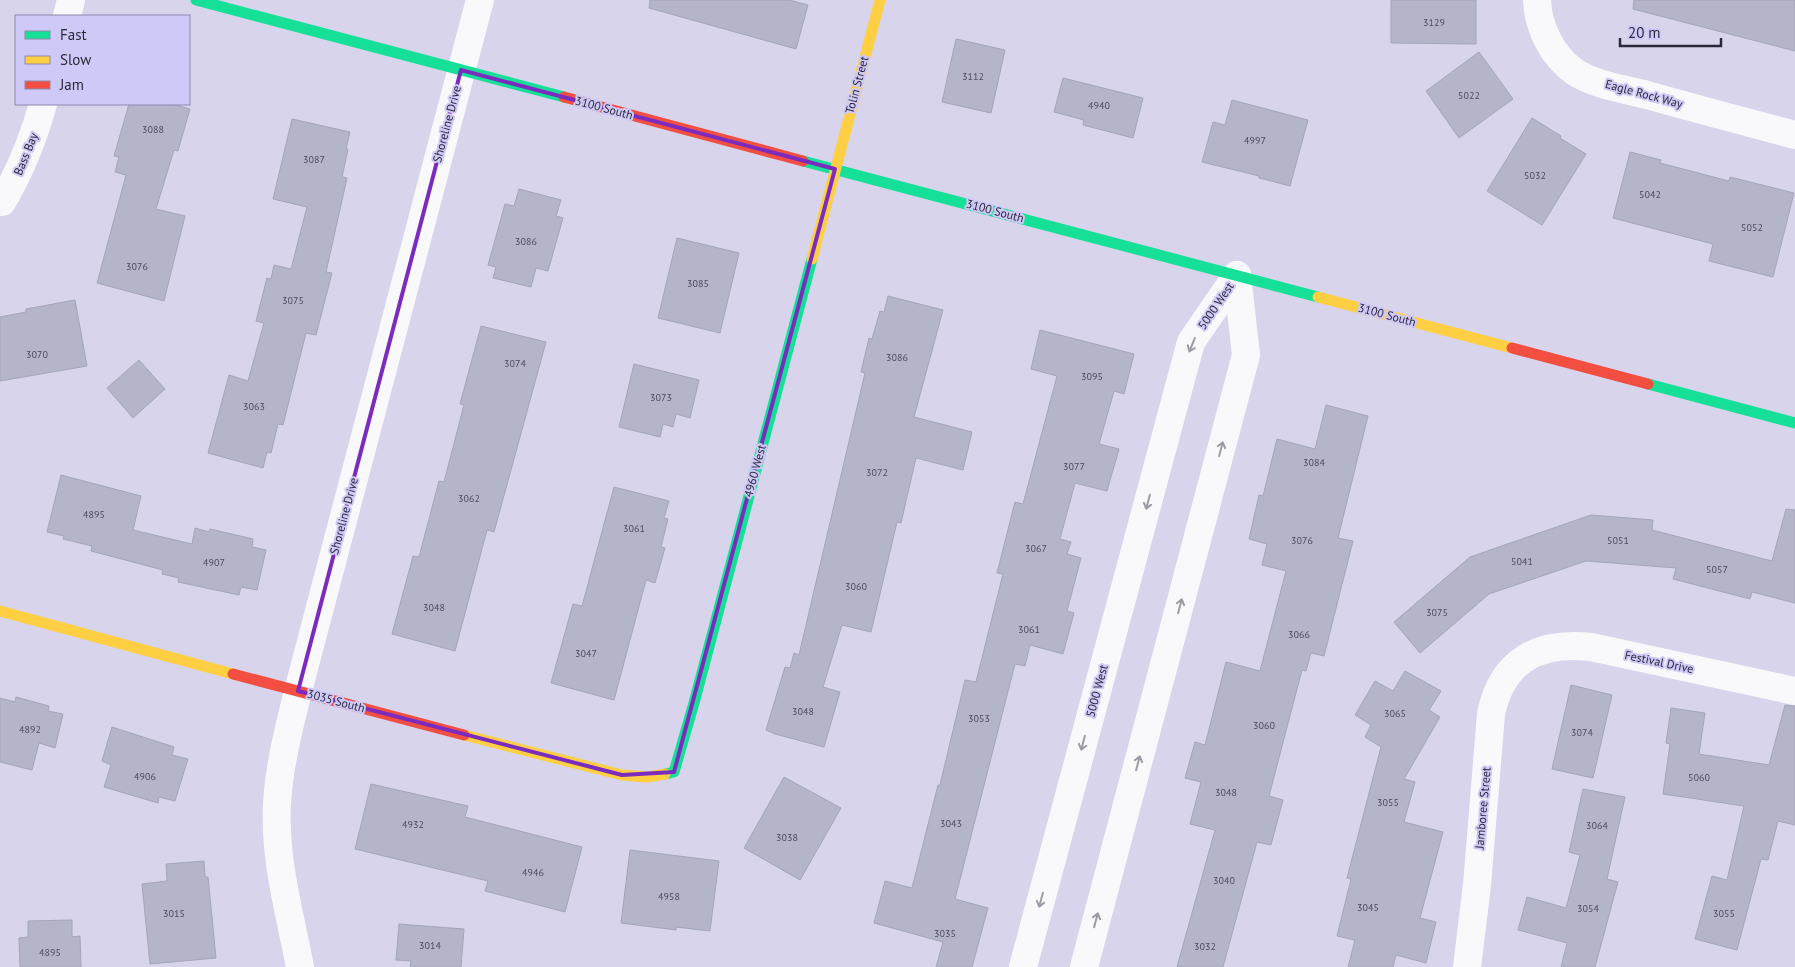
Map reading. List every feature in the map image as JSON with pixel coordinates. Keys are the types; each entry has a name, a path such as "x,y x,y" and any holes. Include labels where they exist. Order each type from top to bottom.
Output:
{"main road":[{"name":"3100 South","path":"196,0 1795,422"},
{"name":"Tolin Street","path":"835,169 880,0"},
{"name":"4960 West","path":"674,772 694,703 835,169"},
{"name":"3035 South","path":"0,611 622,775 648,777 674,772"}],"street":[{"path":"67,15 71,0"},
{"name":"Shoreline Drive","path":"300,967 278,856 277,805 281,766 298,691 480,0"},
{"name":"Eagle Rock Way","path":"1537,0 1543,31 1551,47 1562,61 1575,72 1606,84 1795,135"},
{"name":"Bass Bay","path":"2,202 19,174 43,105"},
{"name":"5000 West","path":"1023,967 1191,342 1237,275"},
{"name":"5000 West","path":"1084,967 1246,355 1237,275"},
{"name":"Festival Drive","path":"1524,659 1541,650 1575,645 1795,690"},
{"name":"Jamboree Street","path":"1467,967 1477,885 1493,701 1505,676 1524,659"}],"highlighted area":[{"path":"461,70 835,169 674,772 622,775 298,691"}],"building":[{"path":"650,0 789,0 808,5 796,49 649,8"},
{"path":"1391,0 1476,0 1476,44 1391,43"},
{"path":"1634,0 1795,0 1795,51 1633,9"},
{"path":"956,39 1005,50 991,113 942,102"},
{"path":"1479,52 1513,99 1459,138 1426,91"},
{"path":"1063,78 1143,98 1133,138 1083,125 1084,120 1054,112"},
{"path":"1232,100 1308,120 1290,186 1202,162 1213,122 1225,125"},
{"path":"129,105 176,105 190,109 178,151 174,150 156,209 185,216 164,301 97,283 126,175 115,172 119,157 114,156"},
{"path":"1532,118 1586,154 1542,225 1487,191"},
{"path":"292,119 350,132 342,177 347,178 326,272 332,273 316,335 306,333 283,425 278,424 271,453 267,452 263,468 208,453 229,375 248,381 264,323 256,321 267,278 271,279 274,265 291,269 307,207 273,199"},
{"path":"1630,152 1661,160 1660,163 1729,181 1730,177 1794,193 1773,277 1709,261 1713,244 1613,218"},
{"path":"519,189 561,200 556,216 563,218 548,271 536,268 531,287 493,278 496,267 488,265 505,204 514,206"},
{"path":"677,238 739,253 720,333 658,318"},
{"path":"888,296 943,310 914,417 972,432 963,470 916,458 901,523 897,522 871,632 842,625 823,687 840,692 824,747 766,730 785,667 790,668 794,653 799,655 865,373 861,372 869,338 872,339 880,311 884,312"},
{"path":"75,300 87,366 0,381 0,317 26,312 26,309"},
{"path":"481,326 546,342 494,532 487,530 455,651 392,634 413,556 419,557 439,481 444,482 464,405 460,404"},
{"path":"1040,330 1134,354 1124,394 1114,391 1099,444 1119,449 1107,491 1075,483 1060,539 1071,542 1067,554 1081,558 1067,611 1074,613 1063,654 1030,645 1025,666 1015,664 955,899 988,908 972,967 936,967 943,942 874,923 885,881 912,888 938,785 940,785 965,680 976,682 1003,574 997,573 1015,502 1023,504 1057,376 1031,369"},
{"path":"139,360 165,389 133,418 107,388"},
{"path":"634,364 699,380 690,418 676,414 673,427 663,424 660,437 619,427"},
{"path":"1326,405 1368,416 1338,538 1353,541 1324,656 1311,653 1306,671 1302,670 1269,796 1283,800 1271,845 1257,842 1223,967 1177,967 1215,830 1190,824 1201,782 1185,778 1195,742 1205,745 1226,662 1260,671 1286,571 1262,565 1267,544 1249,539 1259,495 1263,496 1277,439 1315,449"},
{"path":"61,475 141,496 133,530 192,544 195,528 209,532 210,529 253,539 252,547 266,550 257,590 241,587 239,595 178,582 179,578 162,574 163,570 91,551 92,546 63,539 64,536 47,532"},
{"path":"614,487 669,501 664,518 668,519 661,547 665,548 655,583 646,580 614,700 551,683 573,604 582,606"},
{"path":"1786,509 1795,510 1795,603 1752,592 1750,599 1673,579 1676,568 1586,561 1489,594 1420,653 1394,622 1470,557 1591,515 1653,520 1652,530 1772,561"},
{"path":"1405,671 1441,691 1429,710 1440,717 1404,779 1415,782 1404,822 1443,832 1420,918 1436,922 1426,963 1396,955 1393,967 1348,967 1355,940 1337,936 1351,879 1347,878 1381,747 1365,737 1371,725 1355,715 1375,681 1393,691"},
{"path":"1571,685 1612,695 1593,778 1552,769"},
{"path":"16,697 49,706 48,711 63,714 55,748 39,743 32,770 0,762 0,698 15,702"},
{"path":"1785,705 1795,706 1795,825 1778,821 1768,860 1761,859 1737,950 1695,939 1712,876 1727,880 1744,806 1663,794 1670,744 1666,743 1671,708 1705,713 1699,754 1769,765"},
{"path":"112,727 174,747 172,755 188,759 175,801 159,797 158,803 104,787 111,765 102,761"},
{"path":"784,777 841,808 800,880 744,848"},
{"path":"371,784 468,806 465,817 582,847 565,912 485,891 488,881 355,849"},
{"path":"1583,789 1625,797 1607,879 1618,882 1595,967 1561,967 1567,943 1518,930 1527,897 1566,908 1580,855 1569,852"},
{"path":"630,850 719,861 710,931 676,927 676,930 621,923"},
{"path":"204,861 205,877 208,877 216,958 150,964 142,884 167,881 166,864"},
{"path":"72,920 72,937 80,936 81,967 20,967 19,938 28,937 28,921"},
{"path":"399,924 464,929 461,967 410,967 411,961 396,960"}],"traffic: fast":[{"path":"196,0 564,97"},
{"path":"803,161 1318,297"},
{"path":"665,774 674,772 694,703 812,259"},
{"path":"1648,384 1795,423"}],"traffic: slow":[{"path":"812,259 880,0"},
{"path":"1318,297 1512,348"},
{"path":"0,611 233,674"},
{"path":"464,735 622,775 647,777 665,774"}],"traffic: jam":[{"path":"564,97 803,161"},
{"path":"1512,348 1648,384"},
{"path":"233,674 464,735"}]}
